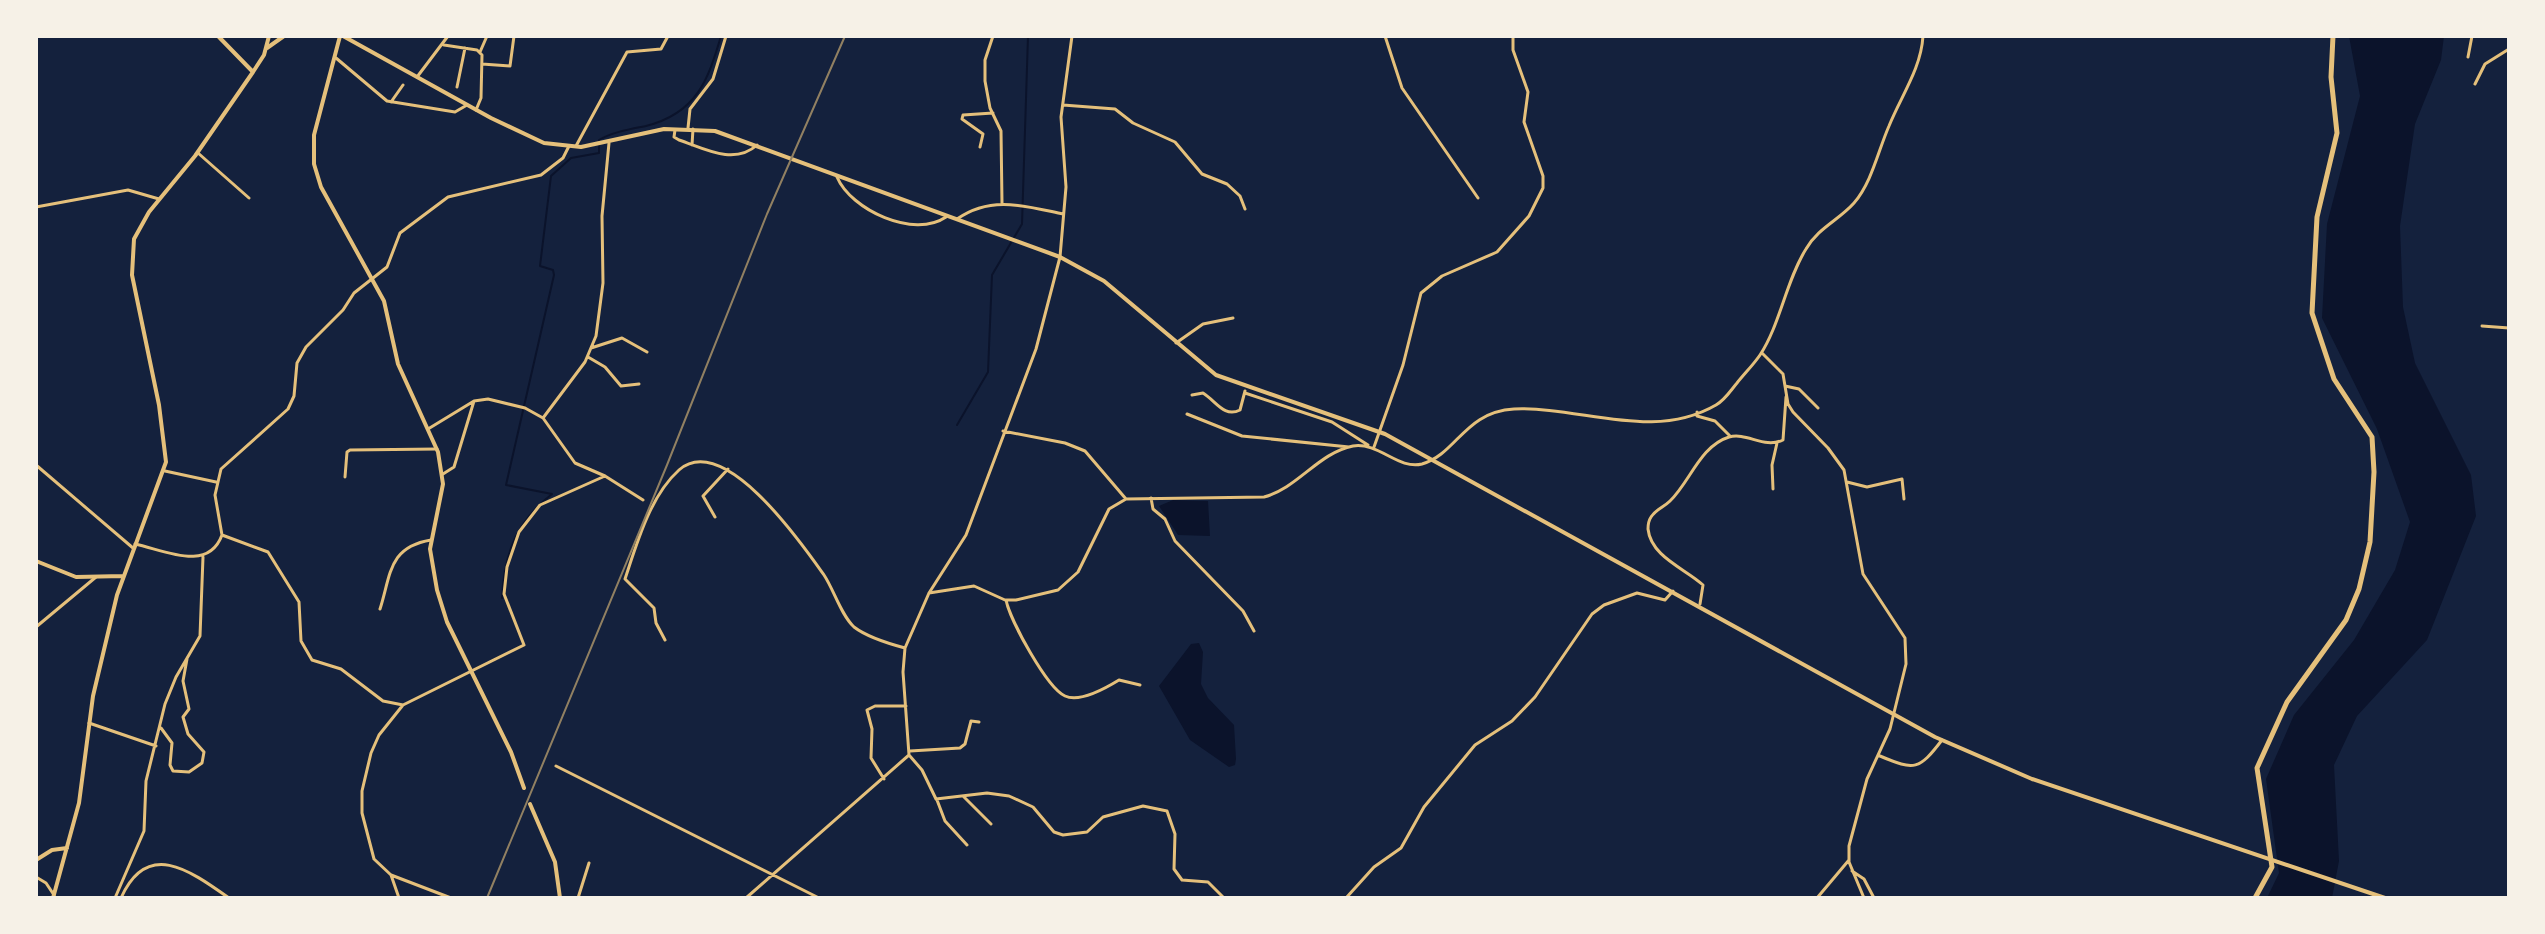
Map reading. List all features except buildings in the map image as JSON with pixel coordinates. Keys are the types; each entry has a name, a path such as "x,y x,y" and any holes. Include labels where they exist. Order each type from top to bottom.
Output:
{"main road":[{"path":"2255,898 2272,867 2257,768 2287,702 2346,620 2359,589 2370,542 2374,472 2372,437 2334,379 2312,313 2317,217 2337,133 2331,77 2333,36"}],"street":[{"path":"218,36 253,72"},
{"path":"53,897 79,803 103,648 123,576 165,471 166,454 159,405 131,269 136,233 159,199 198,153 253,72 267,48 269,36"},
{"path":"267,48 284,36"},
{"path":"524,788 511,752 442,608 432,565 431,540 443,474 437,449 398,364 384,301 321,187 314,164 314,135 342,36 531,138 576,147 675,128 715,131 1060,257 1104,281 1216,375 1245,390 1332,422 1368,445 1414,464 1432,459 1479,418 1504,411 1553,412 1641,424 1697,412 1719,403 1762,353 1807,247 1821,229 1853,205 1868,182 1889,124 1917,66 1923,36"},
{"path":"417,77 448,36"},
{"path":"476,110 481,98 480,52 487,36"},
{"path":"482,64 510,66 514,36"},
{"path":"576,147 627,52 661,49 668,36"},
{"path":"692,145 690,109 713,79 726,36"},
{"path":"993,36 985,72 993,113 1001,131 1002,203"},
{"path":"967,845 945,821 922,770 910,753 905,648 929,593 966,535 1036,349 1060,257 1063,105 1072,36"},
{"path":"1385,36 1402,88 1478,198"},
{"path":"1374,447 1385,422 1421,293 1432,281 1497,252 1529,216 1543,188 1543,176 1524,122 1528,92 1513,50 1513,36"},
{"path":"2468,57 2472,36"},
{"path":"444,45 480,52"},
{"path":"457,87 465,48"},
{"path":"2475,84 2485,64 2509,49"},
{"path":"336,58 391,102 455,112 467,105"},
{"path":"391,102 403,85"},
{"path":"1063,105 1115,109 1133,123 1175,142 1202,174 1227,184 1240,196 1245,209"},
{"path":"980,147 983,134 962,119 963,115 993,113"},
{"path":"675,128 676,139 726,155 744,153 757,145"},
{"path":"543,418 588,357 601,311 602,216 609,143"},
{"path":"115,898 144,831 143,796 171,688 197,645 202,627 199,586 203,557 222,535 216,482 231,458 288,409 294,396 297,363 306,347 343,310 354,293 391,261 400,233 448,197 541,175 563,158 569,146"},
{"path":"198,153 249,198"},
{"path":"836,174 841,186 894,223 931,223 948,215"},
{"path":"36,207 128,190 159,199"},
{"path":"957,219 978,207 1002,203 1063,214"},
{"path":"1176,343 1203,324 1233,318"},
{"path":"2482,326 2509,328"},
{"path":"591,348 622,338 647,352"},
{"path":"1762,353 1779,368 1786,397 1785,437 1777,443 1772,465 1773,489"},
{"path":"588,357 605,367 621,386 639,384"},
{"path":"1785,386 1799,389 1818,408"},
{"path":"1192,395 1199,391 1224,410 1234,413 1240,410 1245,390"},
{"path":"1245,390 1352,420 1432,459 1942,740 2032,779 2385,898"},
{"path":"1786,397 1793,412 1835,456 1847,482 1863,574 1871,590 1899,624 1907,654 1890,729 1863,790 1849,846 1852,871 1864,898"},
{"path":"428,429 474,401 488,399 525,408 543,418 571,460 605,476 643,500"},
{"path":"443,474 454,467 474,401"},
{"path":"1697,412 1698,416 1715,421 1730,437 1777,443"},
{"path":"1187,414 1232,434 1349,447 1368,445"},
{"path":"1003,431 1065,443 1085,451 1126,499"},
{"path":"1700,604 1703,585 1677,569 1655,544 1648,525 1658,510 1673,499 1700,459 1730,437"},
{"path":"929,593 974,586 1006,600 1048,594 1064,586 1078,572 1109,509 1126,499 1264,497 1349,447"},
{"path":"345,477 347,452 350,450 437,449"},
{"path":"665,640 656,623 654,608 626,582 627,573 653,506 679,469 693,464 728,469 741,477 800,541 837,592 854,627 905,648"},
{"path":"36,465 134,546 203,557"},
{"path":"715,517 703,496 728,469"},
{"path":"165,471 216,482"},
{"path":"451,898 391,875 374,859 361,802 373,746 403,705 524,645 504,594 507,567 519,532 540,505 605,476"},
{"path":"1847,482 1867,487 1902,479 1904,499"},
{"path":"1151,498 1153,509 1165,519 1175,541 1243,611 1254,631"},
{"path":"222,535 268,552 299,602 301,641 312,660 341,669 383,701 403,705"},
{"path":"380,609 392,564 411,545 431,540"},
{"path":"36,561 65,575 123,576"},
{"path":"36,627 96,577"},
{"path":"1346,898 1374,867 1401,848 1424,807 1475,745 1512,721 1535,697 1592,614 1620,597 1643,593 1665,600 1673,591"},
{"path":"1006,600 1031,658 1063,695 1086,694 1119,680 1140,685"},
{"path":"160,728 172,743 170,765 173,771 189,772 202,763 204,752 188,734 183,717 189,709 183,681 187,659"},
{"path":"884,779 871,758 872,729 867,710 875,706 906,706"},
{"path":"746,898 910,753 960,748 965,744 971,721 979,722"},
{"path":"89,723 156,746"},
{"path":"1880,756 1913,767 1923,763 1942,740"},
{"path":"556,766 819,898"},
{"path":"937,800 987,793 1019,799 1033,807 1054,832 1063,835 1087,832 1103,817 1143,806 1167,811 1175,834 1174,869 1180,879 1208,882 1224,898"},
{"path":"963,796 991,824"},
{"path":"530,804 555,862 560,898"},
{"path":"36,860 52,850 67,848"},
{"path":"1817,898 1849,860"},
{"path":"121,898 133,874 155,863 168,865 229,898"},
{"path":"578,898 589,863"},
{"path":"1852,871 1864,879 1874,898"},
{"path":"391,875 399,898"},
{"path":"36,877 46,883 53,897"}],"water":[{"path":"2349,36 2444,36 2441,60 2415,124 2400,226 2403,307 2415,363 2471,475 2476,516 2427,640 2357,716 2334,765 2339,861 2332,898 2267,898 2279,873 2266,779 2294,715 2354,640 2395,570 2410,522 2377,429 2322,318 2327,224 2360,96"},
{"path":"1173,500 1208,501 1210,536 1178,535 1159,506"},
{"path":"1199,643 1203,652 1201,684 1208,698 1234,725 1236,759 1235,765 1229,767 1190,740 1159,686 1191,644"}],"waterway":[{"path":"599,140 663,120 689,103 705,80 721,36"},
{"path":"957,425 988,372 992,275 1022,224 1028,36"},
{"path":"502,598 509,552 515,539 530,515 552,494 506,485 554,275 553,270 540,266 551,176 571,158 599,153 599,146"}],"railway":[{"path":"487,898 667,465 767,214 845,36"}]}
